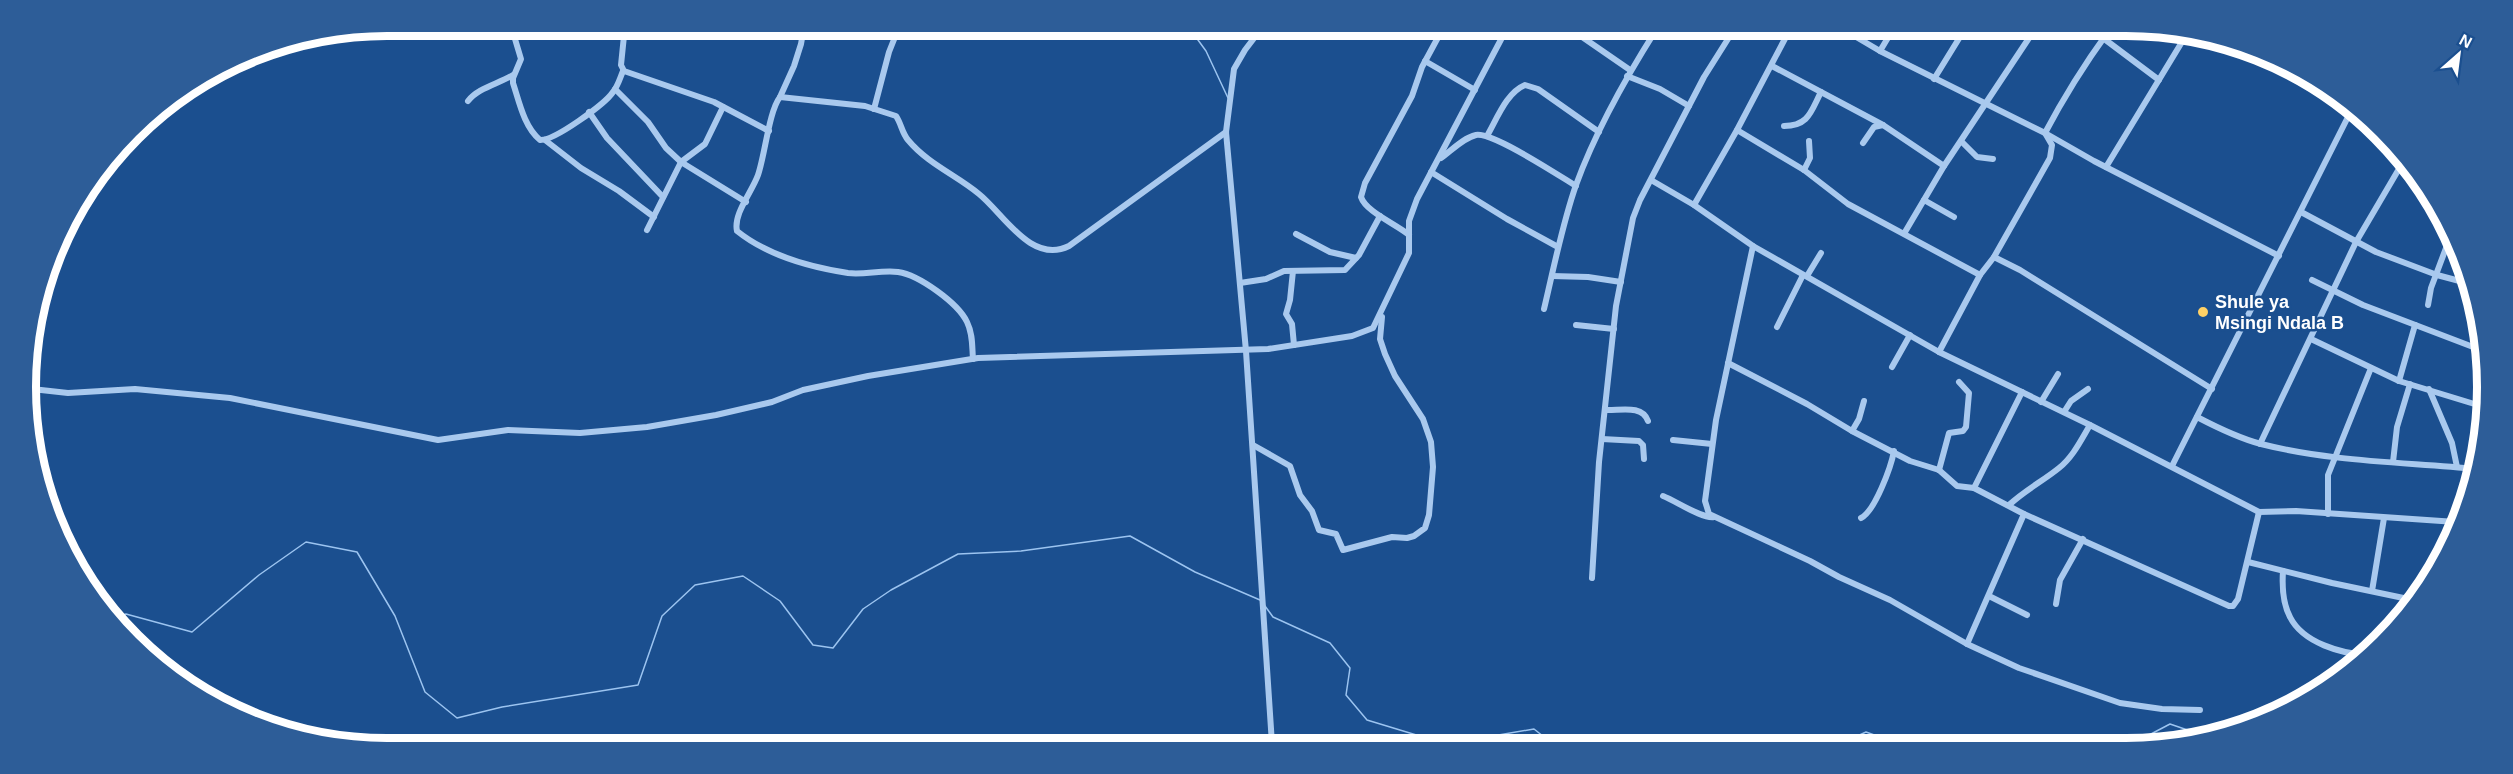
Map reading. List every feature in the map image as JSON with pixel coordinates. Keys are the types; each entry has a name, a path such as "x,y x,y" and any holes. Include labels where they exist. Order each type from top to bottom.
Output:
{"street":[{"path":"517,36 521,59 514,74 513,83 525,118 534,134 654,217"},
{"path":"545,140 567,129 615,90 623,71 621,65 624,36"},
{"path":"802,36 800,49 774,109 758,176 737,220 737,231 785,258 850,273 900,272 936,290 953,304 967,322 972,338 973,358"},
{"path":"874,109 895,36"},
{"path":"1256,36 1234,69 1226,132 1246,351 1272,738"},
{"path":"1409,235 1364,203 1361,195 1412,96 1425,61 1439,36"},
{"path":"36,389 69,393 135,389 230,398 438,440 508,430 580,433 619,431 716,415 772,402 803,390 857,378 973,358 1028,354 1246,351 1368,332 1382,313 1409,253 1409,220 1412,212 1503,36"},
{"path":"1582,36 1628,73 1689,106"},
{"path":"1544,309 1558,247 1576,186 1628,73 1652,36"},
{"path":"1592,578 1602,439 1614,329 1633,218 1704,77 1730,36"},
{"path":"1694,205 1787,36"},
{"path":"1854,36 2279,255"},
{"path":"1880,51 1889,36"},
{"path":"1935,79 1961,36"},
{"path":"1905,232 1944,166 1962,142 1984,104 2029,36"},
{"path":"2045,133 2073,83 2103,38 2159,80"},
{"path":"2106,167 2182,41"},
{"path":"1425,61 1475,90"},
{"path":"1772,66 1883,125 1944,166"},
{"path":"623,71 723,107 769,131"},
{"path":"468,101 476,92 498,84 514,74"},
{"path":"1487,136 1505,104 1518,89 1525,85 1538,88 1599,132"},
{"path":"615,90 648,122 666,148 681,162 746,202"},
{"path":"1784,126 1794,126 1804,122 1821,92"},
{"path":"780,97 826,101 874,109 897,117 903,134 917,150 977,192 1020,236 1051,250 1069,246 1226,132"},
{"path":"647,230 681,162 705,144 723,107"},
{"path":"589,112 607,138 663,197"},
{"path":"2172,466 2349,116"},
{"path":"1863,143 1872,129 1883,125"},
{"path":"1737,130 1804,170 1848,204 1905,232 1980,275"},
{"path":"2045,133 2052,145 2052,152"},
{"path":"1437,160 1473,136 1487,136 1505,143 1576,186"},
{"path":"1804,170 1810,158 1809,141"},
{"path":"1962,142 1977,157 1993,159"},
{"path":"1940,352 1980,275 1994,257 2052,152 2062,144"},
{"path":"2260,444 2356,242 2400,168"},
{"path":"1431,172 1507,219 1558,247"},
{"path":"1651,180 1694,205 1754,246 1940,352 2172,466 2259,512 2296,511 2450,522"},
{"path":"1924,200 1954,217"},
{"path":"2301,212 2376,252 2460,281"},
{"path":"1240,283 1262,280 1280,272 1341,271 1356,258 1380,216"},
{"path":"1296,234 1336,254 1356,258"},
{"path":"1754,246 1712,444 1704,501 1706,510 1714,517 1890,600 1967,644 2019,668 2109,701 2150,708 2200,710"},
{"path":"2428,305 2447,246"},
{"path":"1777,327 1805,276 1821,253"},
{"path":"1994,257 2020,270 2212,389"},
{"path":"1293,271 1286,314 1292,324 1294,345"},
{"path":"1552,276 1588,277 1621,282"},
{"path":"2312,280 2332,292 2475,348"},
{"path":"1253,445 1289,465 1300,495 1312,511 1319,530 1336,534 1343,550 1392,537 1409,538 1423,530 1429,515 1433,467 1431,442 1423,419 1384,354 1380,334 1382,313"},
{"path":"1576,325 1614,329"},
{"path":"2399,381 2415,325"},
{"path":"1892,367 1910,335"},
{"path":"2311,339 2399,381 2476,405"},
{"path":"1728,363 1808,404 1851,431 1910,460 1939,470 1957,486 1974,488 2024,514 2229,606 2233,606 2238,599 2259,512"},
{"path":"2328,514 2327,484 2335,458 2372,368"},
{"path":"2041,402 2058,374"},
{"path":"1939,470 1949,433 1963,431 1966,427 1969,393 1959,382"},
{"path":"2393,462 2395,434 2409,384"},
{"path":"2064,412 2071,401 2088,389"},
{"path":"2429,390 2450,438 2457,467"},
{"path":"1974,488 2022,392"},
{"path":"1851,431 1859,419 1864,401"},
{"path":"1605,410 1637,410 1643,412 1648,421"},
{"path":"2197,417 2232,434 2260,444 2335,458 2467,468"},
{"path":"2009,505 2029,487 2062,466 2090,425"},
{"path":"1602,439 1639,441 1643,445 1644,459"},
{"path":"1673,440 1712,444"},
{"path":"1862,518 1871,510 1892,463 1894,451"},
{"path":"1663,496 1684,505 1701,516 1714,517"},
{"path":"1967,644 2024,514"},
{"path":"2372,591 2384,518"},
{"path":"2056,604 2060,580 2084,539"},
{"path":"2248,562 2406,598"},
{"path":"2283,571 2284,597 2289,616 2294,623 2311,637 2337,651 2354,653"},
{"path":"1989,596 2027,615"}],"waterway":[{"path":"1195,36 1206,51 1228,98"},
{"path":"121,616 126,614 192,632 259,575 306,542 357,552 395,616 425,692 457,718 502,707 638,685 662,616 695,585 743,576 780,601 813,645 833,648 863,609 891,590 958,554 1021,551 1130,536 1195,572 1260,600"},
{"path":"1265,606 1273,617 1330,643 1350,668 1346,695 1367,720 1426,738"},
{"path":"2145,737 2170,724 2192,731"},
{"path":"1481,738 1534,729 1545,738"},
{"path":"1853,738 1866,732 1883,738"},
{"path":"1982,738 1990,735 1994,738"}],"place":[{"name":"Shule ya Msingi Ndala B","path":"2203,312"}]}
